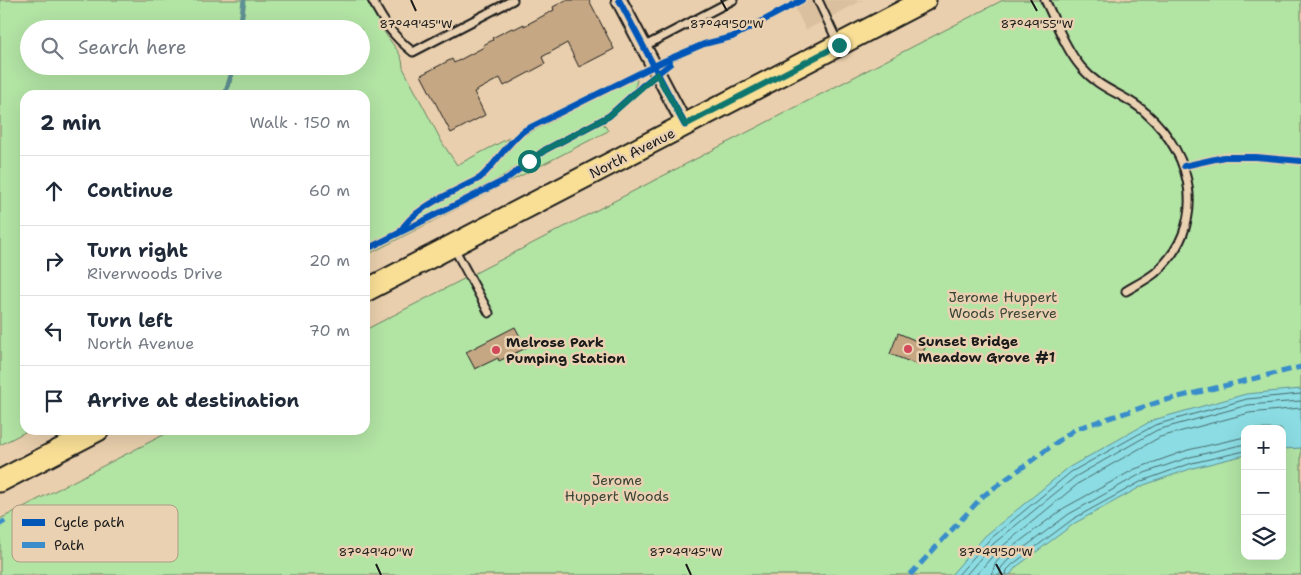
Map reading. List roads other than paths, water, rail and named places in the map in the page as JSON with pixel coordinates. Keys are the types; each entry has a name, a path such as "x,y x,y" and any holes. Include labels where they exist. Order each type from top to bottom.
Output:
{"main road":[{"name":"North Avenue","path":"370,288 925,0"},
{"path":"0,481 88,435"}],"street":[{"path":"619,0 685,125"}],"lane":[{"path":"372,0 382,20 396,39 413,52 513,0"},
{"path":"643,47 733,0"},
{"path":"818,0 839,45"},
{"path":"1045,0 1080,67 1101,87 1144,110 1161,126 1173,143 1184,166 1190,194 1185,227 1179,243 1155,273 1126,291"},
{"path":"453,246 489,313"}],"water":[{"path":"1301,389 1301,448 1286,449 1286,425 1241,425 1241,456 1193,468 1144,485 1075,523 1016,567 1010,575 951,575 985,536 1068,468 1153,420 1246,394"}],"waterway":[{"path":"241,20 244,0"},
{"path":"227,90 231,75"}],"place":[{"name":"Sunset Bridge Meadow Grove #1","path":"908,349"},
{"name":"Melrose Park Pumping Station","path":"496,350"}],"park label":[{"name":"Jerome Huppert Woods Preserve","path":"1003,306"},
{"name":"Jerome Huppert Woods","path":"617,488"}]}
